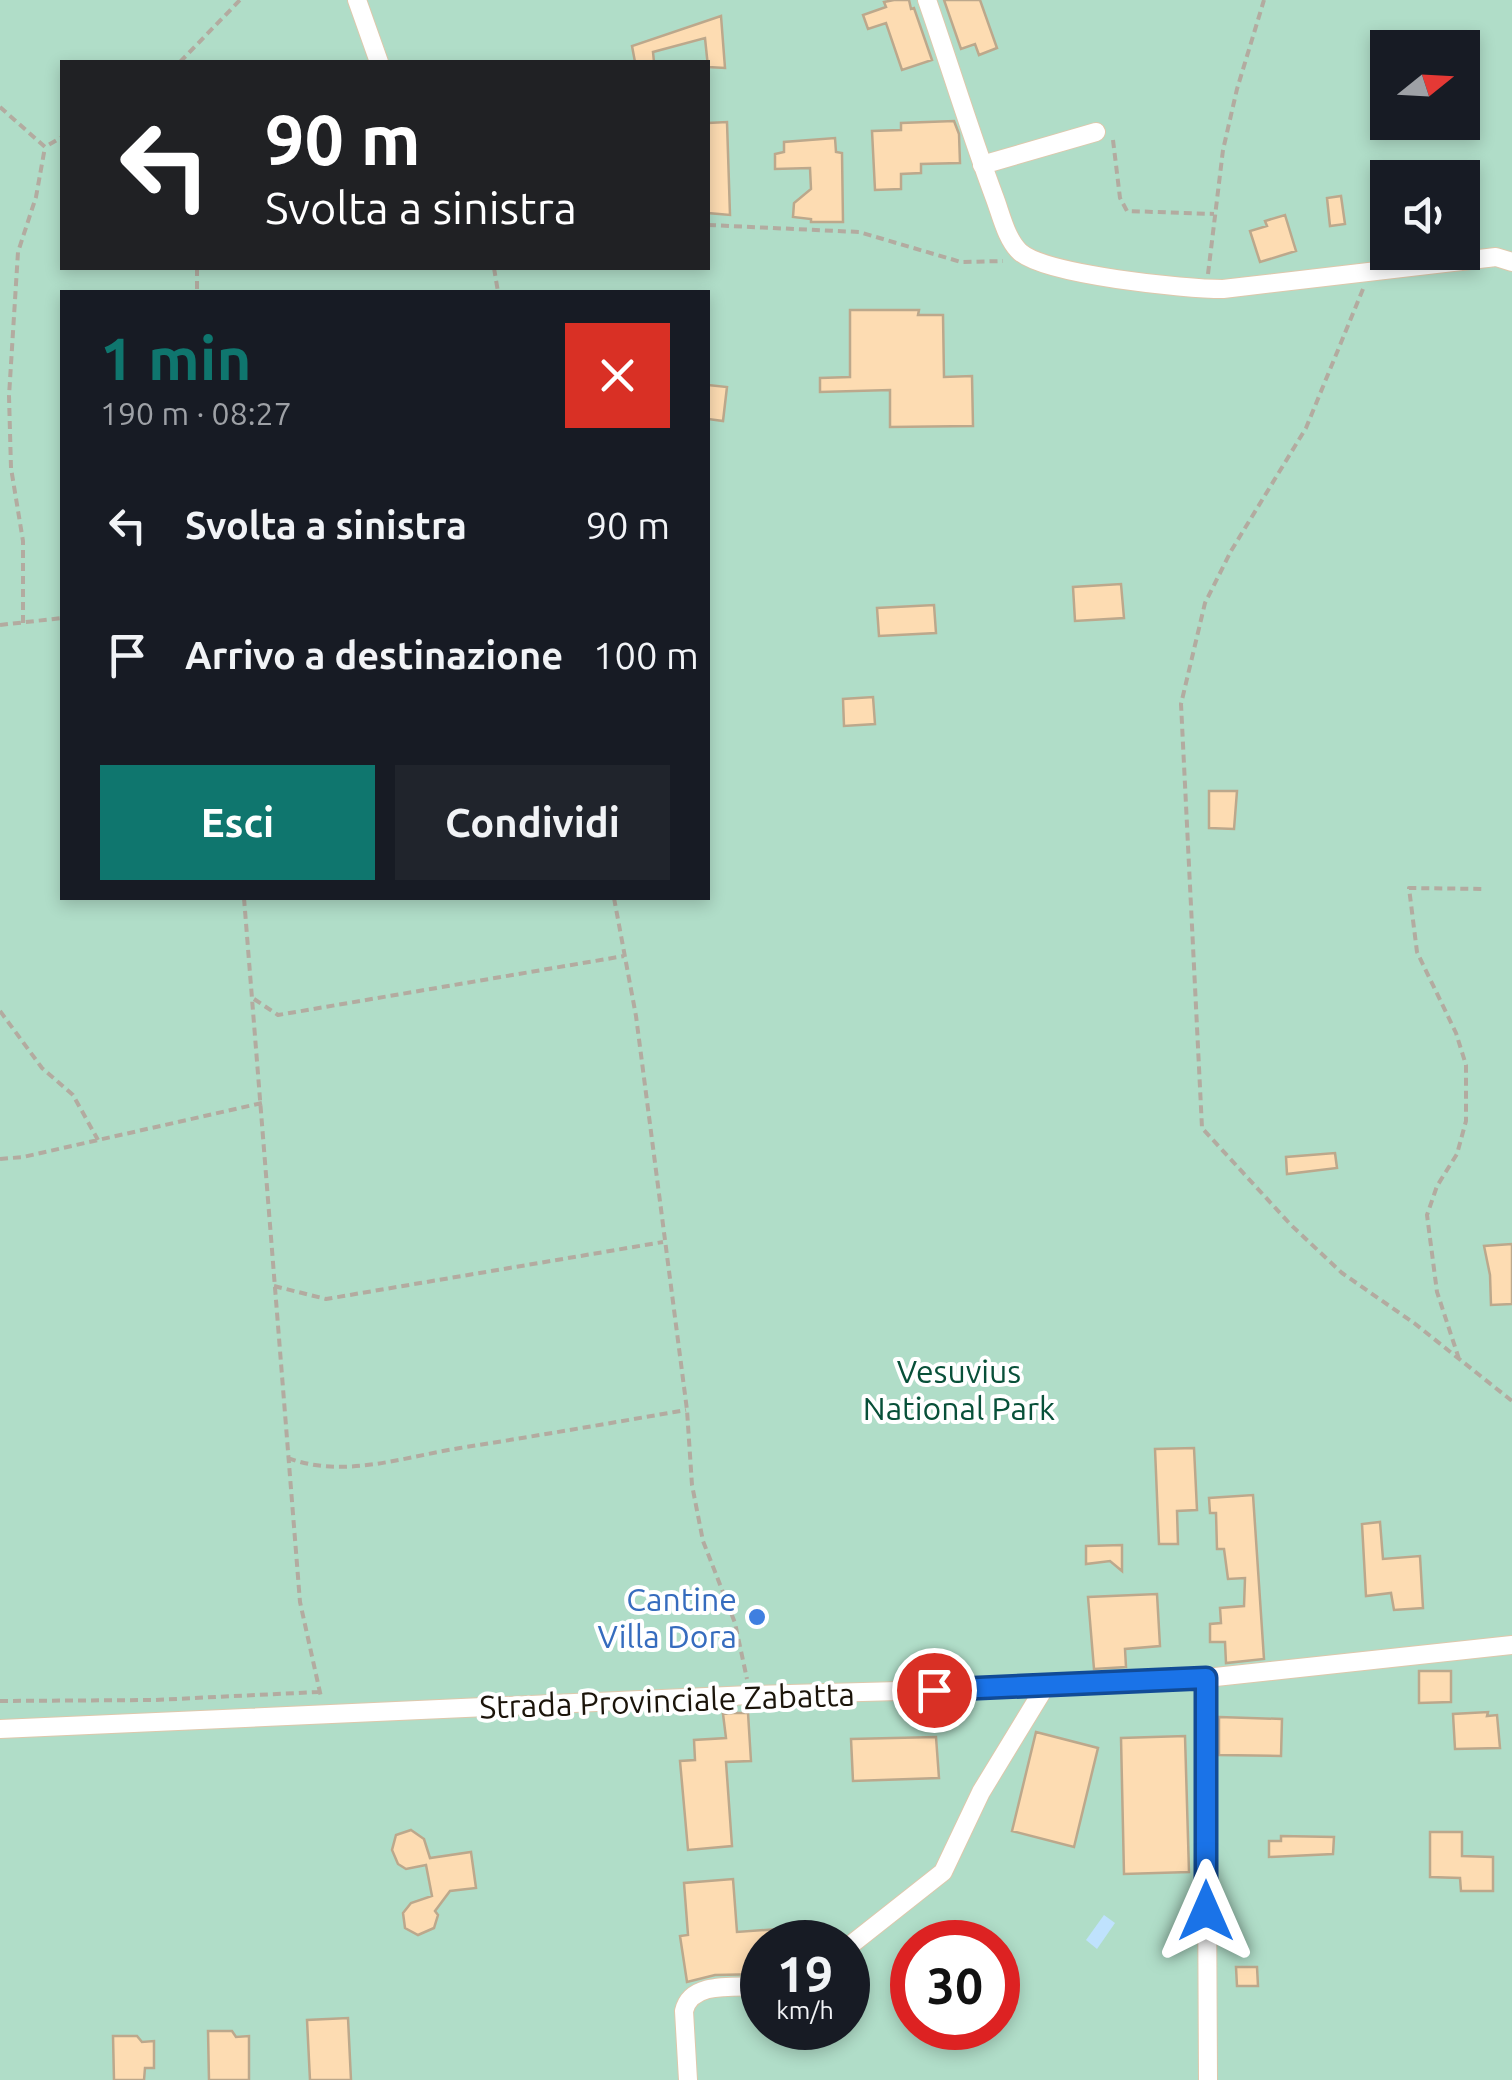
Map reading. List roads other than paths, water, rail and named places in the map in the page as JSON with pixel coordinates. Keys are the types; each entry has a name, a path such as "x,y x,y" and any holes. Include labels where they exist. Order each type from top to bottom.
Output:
{"street":[{"path":"358,0 378,60"},
{"path":"927,0 1008,234 1020,252 1043,264 1197,289 1496,257 1512,262"},
{"path":"982,165 1096,132"},
{"name":"Strada Provinciale Zabatta","path":"0,1729 750,1695 1045,1687 1206,1678 1512,1646"},
{"path":"1206,1678 1208,2080"},
{"path":"870,1930 943,1872 1005,1748 1045,1687"},
{"path":"688,2080 684,2011 687,2000 702,1990 740,1987"}],"water":[{"path":"1104,1915 1115,1923 1097,1949 1086,1940"}],"place":[{"name":"Cantine Villa Dora","path":"757,1617"}],"park label":[{"name":"Vesuvius National Park","path":"959,1390"}]}
